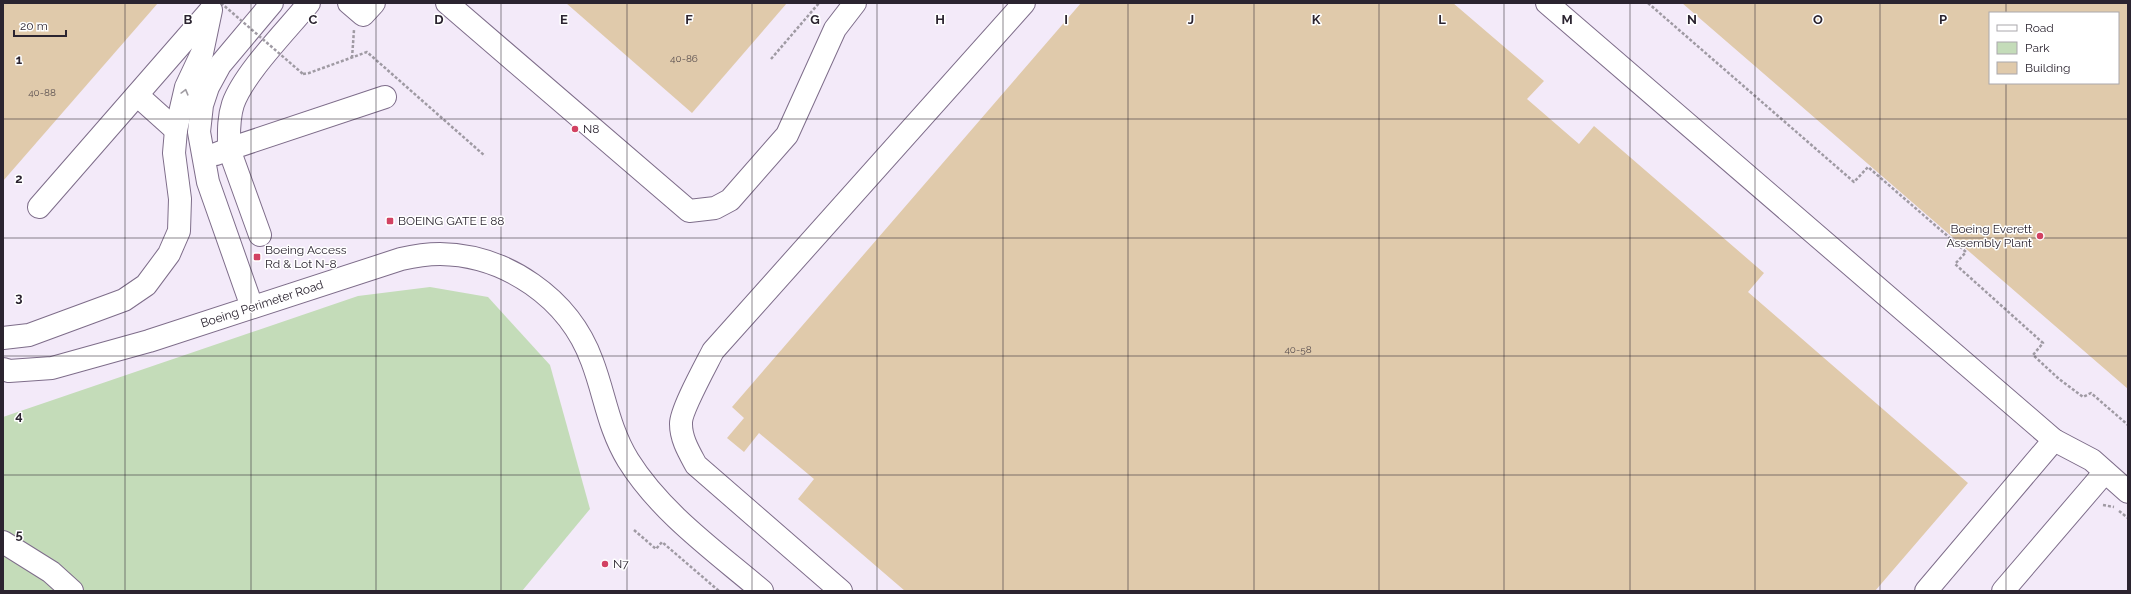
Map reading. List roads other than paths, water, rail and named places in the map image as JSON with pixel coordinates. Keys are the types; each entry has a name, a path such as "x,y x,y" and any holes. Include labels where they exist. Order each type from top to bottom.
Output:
{"street":[{"path":"252,307 208,182 202,158 199,132 202,105 208,87 220,64 272,3"},
{"path":"260,235 229,150 229,125 234,103 249,76 310,3"},
{"path":"447,3 688,212 715,208 730,200 786,135 835,29 855,3"},
{"path":"841,591 696,465 685,444 680,423 692,392 712,351 1024,3"},
{"path":"1548,3 2054,440 2092,460 2128,492"},
{"path":"39,208 217,5"},
{"path":"3,338 29,335 124,300 146,285 169,254 179,231 180,199 174,153 176,130 186,87 202,53 217,5"},
{"path":"137,95 176,130"},
{"path":"202,158 384,97"},
{"name":"Boeing Perimeter Road","path":"3,369 9,371 52,368 149,341 364,270 419,255 440,254 462,256 487,262 523,278 554,302 581,338 592,360 608,417 614,432 627,459 641,479 685,525 762,591"},
{"path":"1926,591 2054,440"},
{"path":"2012,588 2106,472"},
{"path":"3,542 51,572 72,591"}],"place":[{"name":"N8","path":"575,129"},
{"name":"BOEING GATE E 88","path":"390,221"},
{"name":"Boeing Everett Assembly Plant","path":"2040,236"},
{"name":"Boeing Access Rd & Lot N-8","path":"257,257"},
{"name":"N7","path":"605,564"}]}
